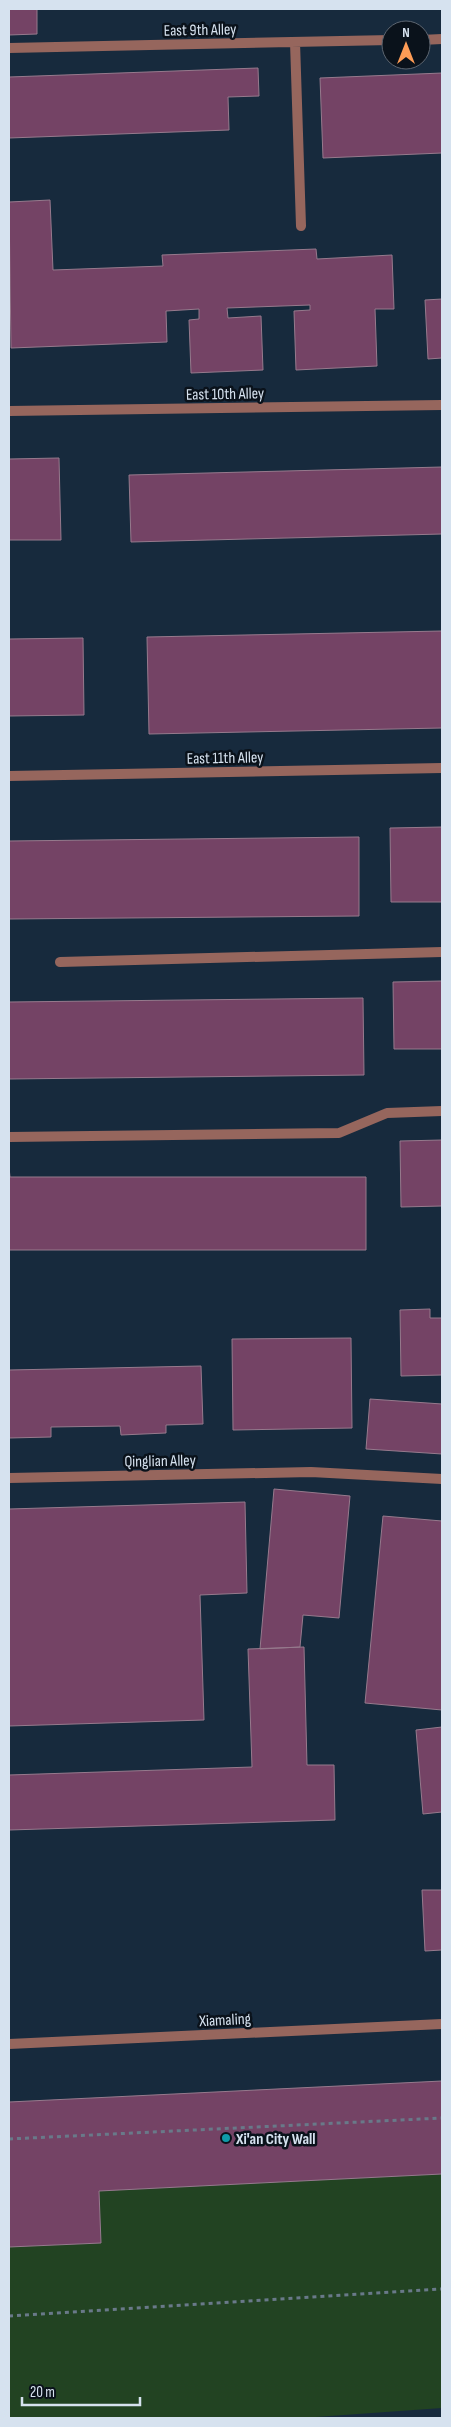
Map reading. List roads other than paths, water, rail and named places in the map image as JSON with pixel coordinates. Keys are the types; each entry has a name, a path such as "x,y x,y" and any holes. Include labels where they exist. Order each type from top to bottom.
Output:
{"street":[{"name":"East 9th Alley","path":"9,48 381,40"},
{"path":"295,42 301,226"},
{"name":"East 10th Alley","path":"9,411 442,405"},
{"name":"East 11th Alley","path":"9,776 442,768"},
{"path":"60,962 442,952"},
{"path":"9,1137 340,1133 387,1113 442,1111"},
{"name":"Qinglian Alley","path":"9,1478 311,1472 442,1479"},
{"name":"Xiamaling","path":"9,2044 442,2024"}],"place":[{"name":"Xi'an City Wall","path":"226,2138"}]}
